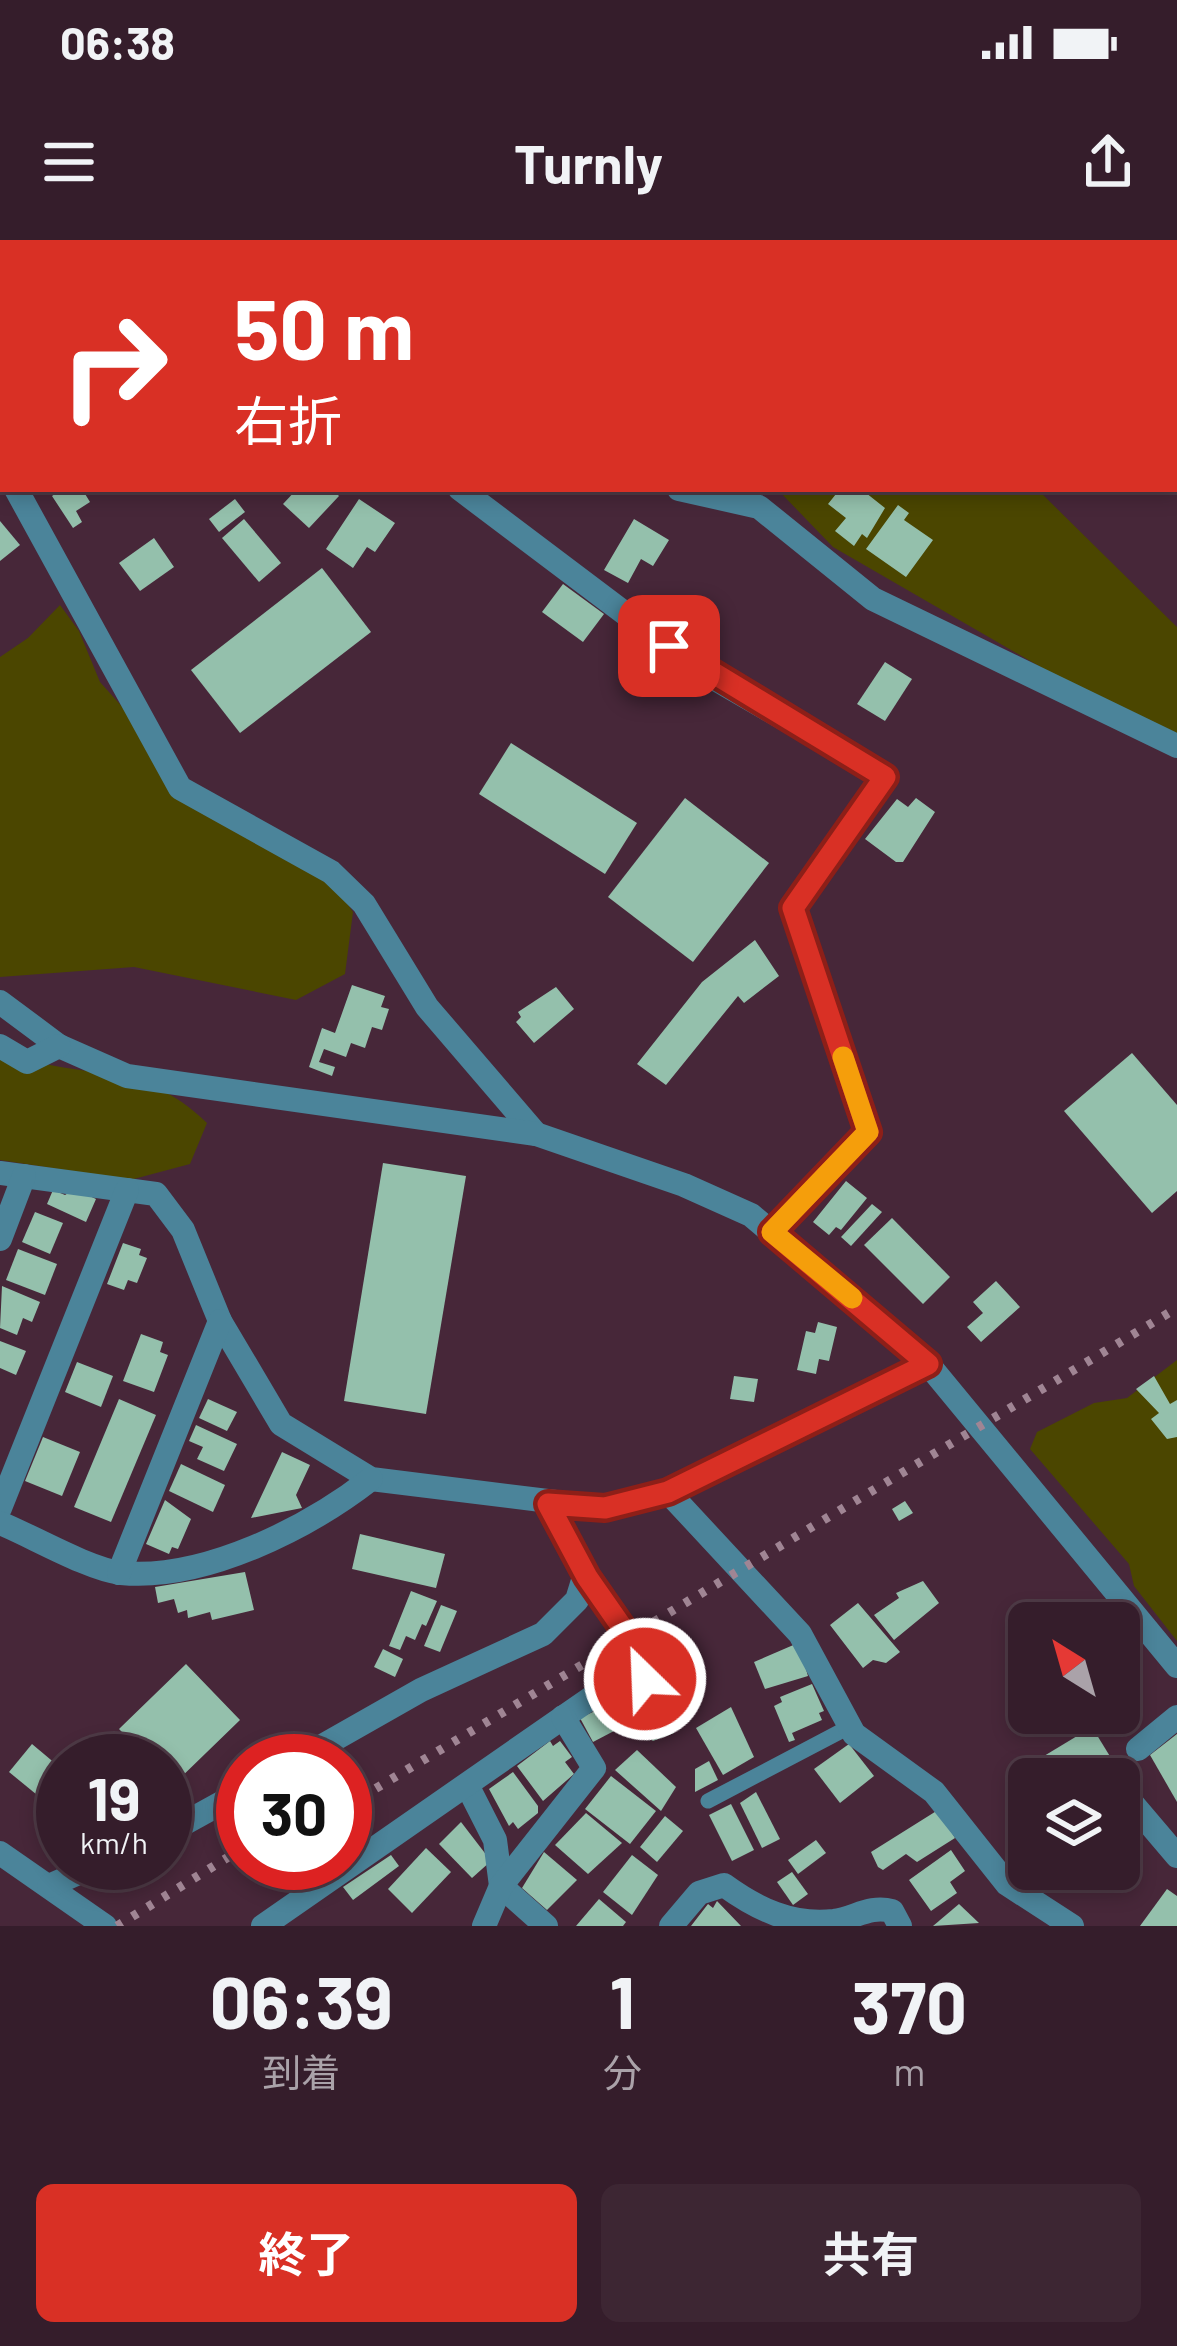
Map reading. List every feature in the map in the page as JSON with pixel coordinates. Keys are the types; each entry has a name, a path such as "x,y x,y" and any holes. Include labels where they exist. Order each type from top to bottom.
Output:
{"street":[{"path":"18,492 180,788 331,872 364,904 428,1007 536,1134"},
{"path":"464,492 700,670 885,777 793,908 868,1132 772,1232"},
{"path":"692,492 758,507 873,599 1177,746"},
{"path":"0,1001 58,1046 127,1076 536,1134 684,1185 752,1215 928,1364 1177,1666"},
{"path":"0,1046 27,1062 58,1046"},
{"path":"0,1239 12,1174 156,1194 183,1230 220,1321 280,1424 370,1479 548,1504 605,1508 668,1492 928,1364"},
{"path":"0,1508 128,1190"},
{"path":"119,1573 220,1321"},
{"path":"0,1522 119,1573 165,1569 270,1544 370,1479"},
{"path":"668,1492 786,1616 850,1727 934,1792 1007,1884 1072,1926"},
{"path":"263,1926 604,1689 645,1679 642,1656 585,1574 548,1504"},
{"path":"344,1734 421,1690 543,1634 577,1600 585,1574"},
{"path":"484,1926 501,1886 594,1768 562,1717"},
{"path":"1138,1749 1177,1717"},
{"path":"466,1785 495,1840 501,1886 546,1926"},
{"path":"1140,1812 1177,1856"},
{"path":"0,1853 36,1877"},
{"path":"671,1926 699,1893 724,1885 771,1915 836,1921 881,1908 892,1911 900,1926"},
{"path":"54,1890 105,1926"}],"lane":[{"path":"708,1801 850,1727"}],"shaded area":[{"path":"780,492 1040,492 1177,627 1177,755 1172,743 833,547"},
{"path":"60,605 79,631 100,682 151,739 187,792 323,868 353,912 345,974 296,1000 134,967 0,977 0,657 28,638"},
{"path":"0,1050 133,1080 182,1102 207,1123 190,1164 130,1180 0,1160"},
{"path":"1177,1360 1177,1641 1134,1586 1129,1564 1030,1449 1037,1432 1094,1403 1127,1398"}],"building":[{"path":"84,492 90,502 76,511 82,522 73,528 52,496"},
{"path":"294,492 335,492 339,496 309,528 283,504"},
{"path":"838,492 865,492 885,508 867,538 862,534 854,546 835,531 846,518 828,504"},
{"path":"235,499 245,512 219,532 209,519"},
{"path":"359,499 395,523 375,552 367,547 353,568 326,549"},
{"path":"898,505 909,513 904,520 933,540 906,577 866,549"},
{"path":"244,519 281,563 259,582 222,538"},
{"path":"634,519 669,540 653,566 641,559 628,583 604,570"},
{"path":"0,521 20,545 0,561"},
{"path":"154,538 174,567 140,591 119,563"},
{"path":"322,568 371,632 240,733 191,670"},
{"path":"563,584 604,614 583,642 542,612"},
{"path":"885,662 912,679 885,721 857,704"},
{"path":"511,743 637,823 605,874 479,794"},
{"path":"685,798 769,863 693,962 608,897"},
{"path":"916,798 935,812 903,862 896,862 865,839 897,799 908,807"},
{"path":"755,940 779,976 744,1003 738,996 666,1085 637,1064 702,982"},
{"path":"352,985 385,996 381,1007 389,1009 382,1030 372,1027 365,1048 351,1043 346,1057 324,1049 319,1062 335,1067 332,1076 309,1067 322,1028 335,1033"},
{"path":"556,987 574,1009 534,1043 516,1022 521,1017 518,1012"},
{"path":"1132,1053 1177,1105 1177,1191 1152,1213 1064,1111"},
{"path":"383,1163 466,1176 426,1414 344,1401"},
{"path":"846,1181 867,1198 841,1230 836,1227 829,1235 813,1222"},
{"path":"75,1189 96,1199 86,1222 47,1204 53,1190 65,1195"},
{"path":"872,1204 882,1212 851,1246 841,1237"},
{"path":"35,1212 63,1223 50,1254 22,1242"},
{"path":"892,1218 950,1277 923,1304 864,1245"},
{"path":"123,1243 141,1249 139,1255 147,1258 137,1283 128,1280 124,1290 107,1284"},
{"path":"18,1249 57,1264 45,1295 6,1280"},
{"path":"996,1281 1020,1307 981,1342 967,1327 983,1313 973,1302"},
{"path":"2,1286 40,1302 32,1322 23,1318 17,1335 0,1328"},
{"path":"818,1322 837,1327 829,1361 819,1359 816,1374 797,1370 806,1331 815,1333"},
{"path":"141,1334 163,1342 160,1352 168,1355 154,1392 123,1381"},
{"path":"0,1341 26,1351 16,1375 0,1368"},
{"path":"77,1362 113,1376 101,1407 65,1392"},
{"path":"734,1376 758,1379 754,1402 730,1399"},
{"path":"1154,1376 1170,1404 1177,1400 1177,1437 1167,1439 1151,1419 1159,1413 1136,1389"},
{"path":"119,1399 156,1415 111,1522 74,1507"},
{"path":"208,1399 237,1412 227,1431 199,1418"},
{"path":"196,1425 237,1444 224,1471 197,1459 203,1447 189,1441"},
{"path":"43,1437 80,1452 62,1496 25,1481"},
{"path":"282,1452 310,1465 296,1495 302,1508 251,1518"},
{"path":"181,1464 225,1485 213,1512 169,1491"},
{"path":"165,1500 191,1519 178,1549 172,1547 169,1554 146,1544"},
{"path":"905,1501 913,1513 899,1521 892,1509"},
{"path":"360,1534 445,1554 436,1588 352,1569"},
{"path":"245,1572 254,1610 212,1620 210,1612 188,1618 187,1610 178,1613 174,1599 158,1603 155,1587"},
{"path":"923,1581 939,1603 894,1640 874,1615 899,1598 896,1593"},
{"path":"411,1591 437,1601 426,1626 422,1624 415,1640 406,1636 400,1650 389,1646"},
{"path":"858,1603 900,1652 886,1663 873,1660 863,1668 830,1625"},
{"path":"441,1605 457,1611 440,1652 424,1646"},
{"path":"798,1643 808,1676 765,1689 754,1662"},
{"path":"383,1649 403,1659 395,1677 374,1667"},
{"path":"186,1664 240,1720 226,1734 216,1734 216,1743 192,1767 192,1734 124,1734 119,1729"},
{"path":"812,1684 824,1711 819,1713 822,1720 792,1733 795,1740 789,1742 774,1706 782,1702 780,1697"},
{"path":"660,1700 672,1704 674,1733 653,1741 642,1730 620,1732 618,1703"},
{"path":"612,1703 614,1731 593,1742 580,1718"},
{"path":"731,1707 754,1757 723,1775 696,1728"},
{"path":"1080,1734 1096,1734 1111,1758 1045,1758"},
{"path":"1177,1734 1177,1802 1150,1755"},
{"path":"550,1741 553,1746 560,1741 572,1757 565,1762 574,1774 543,1801 517,1766"},
{"path":"32,1744 36,1747 36,1794 9,1772"},
{"path":"849,1744 874,1776 840,1803 814,1769"},
{"path":"637,1750 676,1787 661,1811 615,1770"},
{"path":"709,1761 718,1780 695,1792 695,1769"},
{"path":"513,1772 538,1806 538,1813 518,1829 513,1822 509,1826 489,1789"},
{"path":"611,1776 656,1811 630,1844 585,1809"},
{"path":"756,1792 780,1839 762,1848 740,1803"},
{"path":"731,1804 754,1850 732,1861 709,1815"},
{"path":"938,1810 955,1838 917,1862 906,1854 883,1870 878,1867 871,1852"},
{"path":"586,1813 622,1843 588,1874 555,1845"},
{"path":"665,1816 683,1831 657,1862 640,1847"},
{"path":"461,1822 491,1861 472,1878 439,1844"},
{"path":"816,1840 826,1853 798,1874 788,1860"},
{"path":"426,1848 451,1872 412,1913 388,1889"},
{"path":"951,1850 965,1871 950,1882 957,1893 931,1911 909,1880"},
{"path":"544,1852 577,1880 547,1910 522,1888"},
{"path":"391,1855 399,1866 372,1886 372,1868"},
{"path":"632,1855 658,1875 632,1915 603,1892"},
{"path":"792,1872 808,1894 793,1905 777,1882"},
{"path":"1167,1889 1177,1896 1177,1926 1140,1926"},
{"path":"345,1890 367,1890 353,1900"},
{"path":"599,1899 626,1922 623,1926 576,1926"},
{"path":"717,1901 741,1926 691,1926 708,1904 713,1908"},
{"path":"959,1904 979,1923 933,1926"}],"railway":[{"path":"372,1791 1177,1308"},
{"path":"117,1926 216,1865"}],"slow traffic":[{"path":"843,1057 868,1132 772,1232 852,1298"}],"route":[{"path":"645,1679 642,1656 587,1577 548,1504 605,1508 668,1492 928,1364 772,1232 868,1132 793,908 885,777 700,670 669,646"}]}
